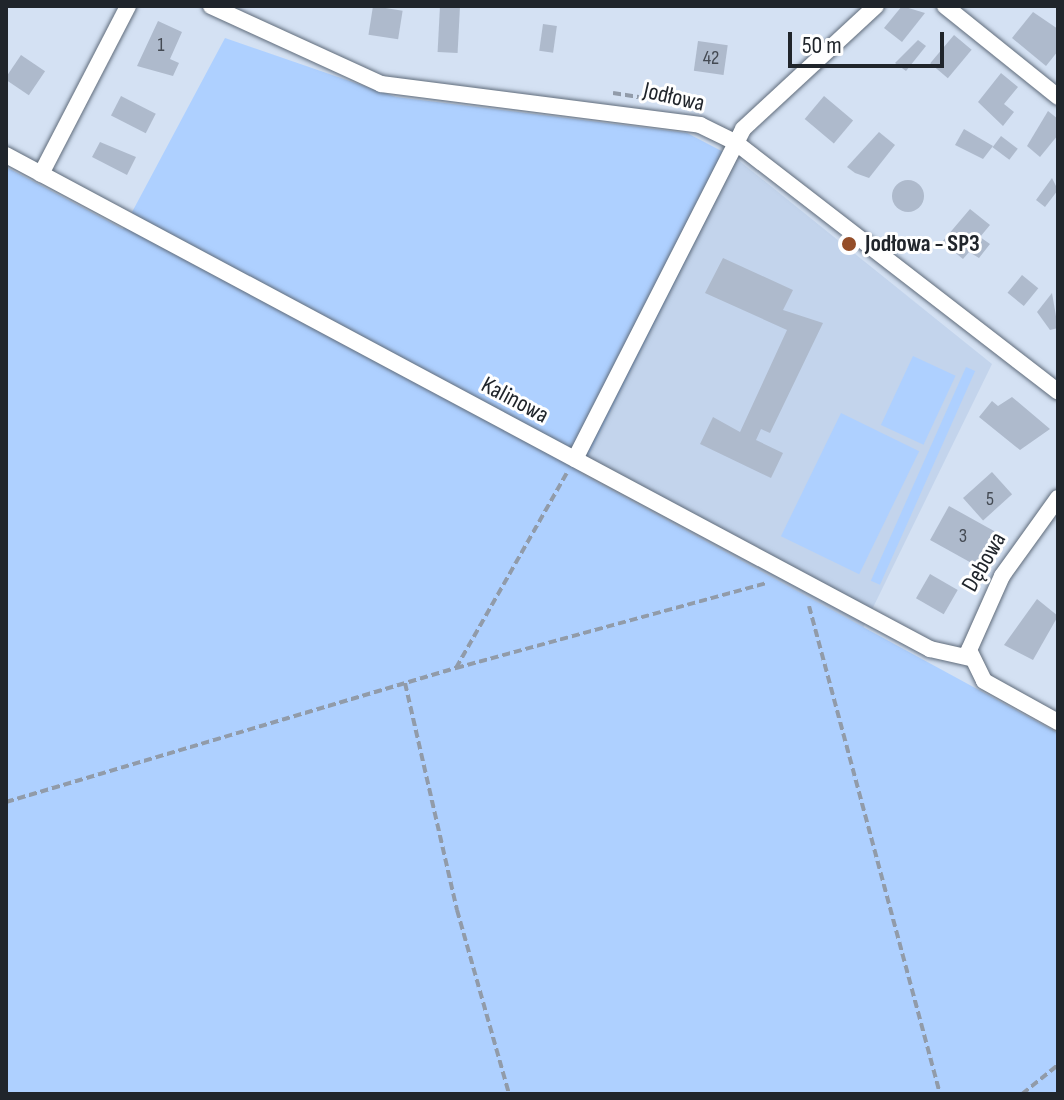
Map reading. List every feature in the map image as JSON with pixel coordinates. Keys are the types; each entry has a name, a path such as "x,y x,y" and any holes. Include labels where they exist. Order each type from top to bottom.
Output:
{"street":[{"path":"41,174 128,6"},
{"name":"Jodłowa","path":"211,6 381,84 655,114 735,142 1058,392"},
{"path":"575,459 735,142 784,84 876,6"},
{"path":"945,6 1058,97"},
{"name":"Kalinowa","path":"6,155 930,649 970,658"},
{"name":"Dębowa","path":"970,658 972,635 989,600 1058,498"},
{"path":"970,658 992,688 1058,722"}],"path":[{"path":"599,92 656,100"},
{"path":"456,668 575,459"},
{"path":"6,802 456,668 760,586 787,572"},
{"path":"808,599 940,1094"},
{"path":"405,683 453,895 509,1094"},
{"path":"1022,1094 1058,1065"}],"shaded area":[{"path":"225,38 396,97 687,133 737,159 580,473 1058,733 1058,1094 6,1094 6,167 123,229"},
{"path":"737,159 992,364 863,628 580,473"},
{"path":"913,356 956,376 923,445 881,425"},
{"path":"966,367 975,371 880,585 871,581"},
{"path":"841,413 919,451 859,574 781,536"}],"building":[{"path":"373,6 403,11 398,39 368,35"},
{"path":"440,6 460,7 458,53 438,52"},
{"path":"902,6 925,13 902,42 884,28"},
{"path":"1033,12 1058,29 1058,51 1046,66 1012,38"},
{"path":"158,21 182,32 170,59 179,63 173,76 137,66"},
{"path":"543,24 557,26 553,53 539,51"},
{"path":"954,35 972,50 948,78 930,63"},
{"path":"918,40 926,46 906,71 895,63"},
{"path":"698,41 728,45 724,75 694,71"},
{"path":"21,55 45,71 29,95 6,80"},
{"path":"1001,73 1018,87 1004,104 1014,112 1003,126 978,102"},
{"path":"121,96 156,114 146,133 111,116"},
{"path":"824,96 853,120 834,143 805,119"},
{"path":"1048,111 1058,119 1058,135 1040,157 1027,146"},
{"path":"964,129 993,146 983,159 955,145"},
{"path":"879,132 895,145 869,178 855,173 847,167"},
{"path":"1001,136 1018,149 1009,160 993,147"},
{"path":"100,142 136,157 127,175 92,157"},
{"path":"1052,178 1058,190 1045,207 1036,200"},
{"path":"908,180 919,185 924,196 919,207 908,212 897,207 892,196 897,185"},
{"path":"970,209 990,225 980,237 990,244 979,258 969,252 963,259 942,242"},
{"path":"723,258 793,290 783,310 823,323 770,433 761,429 756,440 783,453 771,478 700,444 713,417 740,432 787,330 705,293"},
{"path":"1022,275 1038,288 1024,306 1008,293"},
{"path":"1052,293 1058,328 1050,330 1037,312"},
{"path":"1012,397 1050,429 1020,450 979,417 992,401 998,406"},
{"path":"992,472 1012,494 983,520 963,498"},
{"path":"949,506 994,531 976,565 930,540"},
{"path":"930,574 958,590 944,614 916,598"},
{"path":"1037,599 1058,616 1033,660 1004,645"}],"place":[{"name":"Jodłowa - SP3","path":"849,244"}]}
